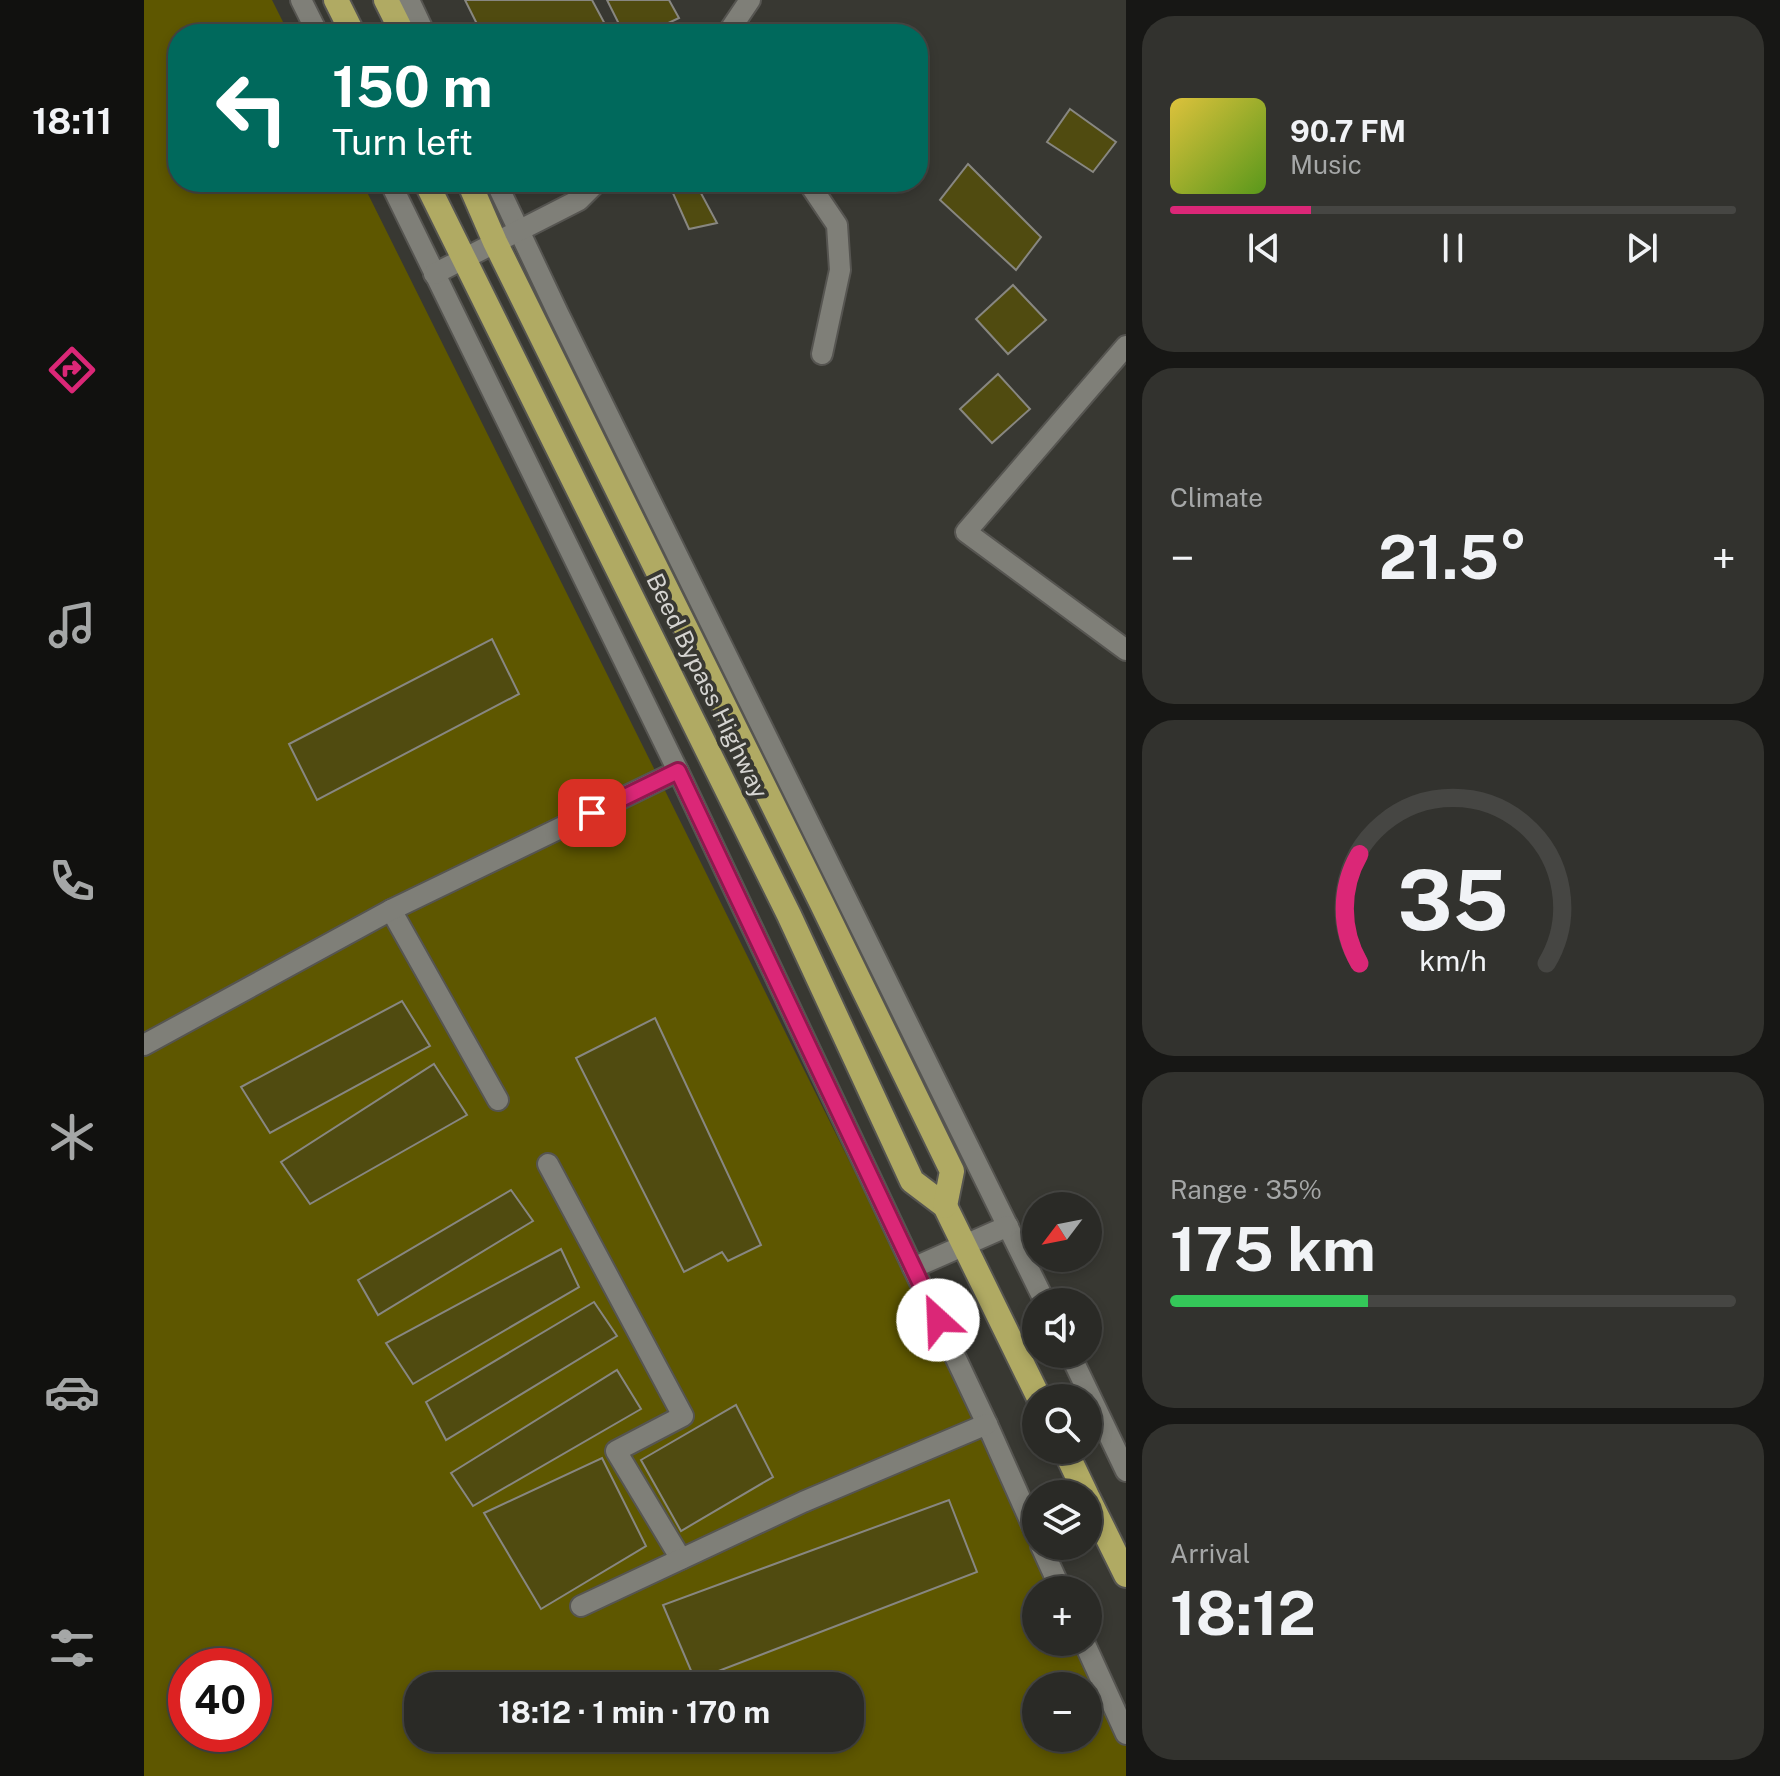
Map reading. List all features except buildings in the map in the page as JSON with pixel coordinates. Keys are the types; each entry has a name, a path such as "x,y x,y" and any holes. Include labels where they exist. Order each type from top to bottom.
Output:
{"highway":[{"path":"336,0 348,24"},
{"path":"386,0 398,24"},
{"name":"Beed Bypass Highway","path":"431,192 776,889 912,1181 945,1206 1032,1384"},
{"name":"Beed Bypass Highway","path":"473,192 495,242 952,1171 945,1206"},
{"path":"1102,1526 1126,1575"}],"street":[{"path":"301,0 313,24"},
{"path":"409,0 420,24"},
{"path":"395,192 678,771 1022,1503"},
{"path":"501,192 1038,1288"},
{"path":"434,274 579,200 587,192"},
{"path":"815,192 837,225 840,270 822,354"},
{"path":"1126,346 966,532 1126,650"},
{"path":"144,1045 391,910 678,771"},
{"path":"391,910 498,1100"},
{"path":"548,1164 683,1416 616,1451 681,1559"},
{"path":"913,1268 1008,1226"},
{"path":"1077,1368 1126,1471"},
{"path":"581,1606 803,1502 987,1424"},
{"path":"1090,1656 1126,1734"}],"shaded area":[{"path":"144,0 272,0 284,24 168,24 168,192 367,192 1022,1508 1022,1560 1048,1560 1056,1576 1022,1576 1022,1656 1095,1656 1126,1717 1126,1776 144,1776"}],"route":[{"path":"592,813 678,771 938,1320"}]}
